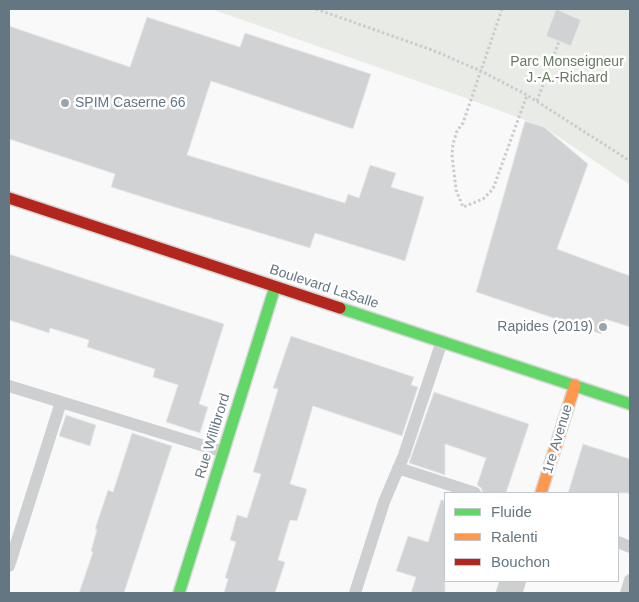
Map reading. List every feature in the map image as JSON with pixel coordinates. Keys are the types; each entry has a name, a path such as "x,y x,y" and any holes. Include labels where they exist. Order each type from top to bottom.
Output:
{"main road":[{"name":"Boulevard LaSalle","path":"9,198 630,404"},
{"name":"Rue Willibrord","path":"179,593 275,287"},
{"name":"1re Avenue","path":"541,492 575,385"}],"lane":[{"path":"355,593 384,502 398,468 442,341"},
{"path":"9,386 224,452"},
{"path":"9,566 61,402"},
{"path":"398,468 472,492"},
{"path":"626,593 630,580"}],"path":[{"path":"316,9 424,47 481,71 537,101 630,161"},
{"path":"502,9 463,123 457,131 453,144 456,190 462,207 483,199 493,190 527,95"},
{"path":"537,101 559,41"}],"green space":[{"name":"Parc Monseigneur J.-A.-Richard","path":"211,9 630,9 630,185 544,127"}],"building":[{"path":"556,9 581,20 571,46 546,36"},
{"path":"147,17 240,47 245,33 371,74 353,129 211,81 187,155 345,203 348,194 359,198 370,165 396,173 391,187 424,197 405,261 315,233 310,248 171,206 111,187 115,174 9,139 9,26 130,67"},
{"path":"525,121 544,127 588,164 557,249 630,276 630,327 605,319 601,334 476,292"},
{"path":"9,254 224,324 199,404 208,407 200,433 166,422 178,385 153,377 155,369 87,347 89,340 50,328 49,333 9,320"},
{"path":"291,336 414,377 411,385 418,387 402,436 313,406 290,484 307,489 297,521 290,520 278,560 285,562 275,593 224,593 228,579 225,578 236,542 230,540 237,515 247,518 261,474 253,472 278,389 273,388"},
{"path":"434,392 529,424 506,492 483,492 477,485 486,458 445,444 445,475 409,463"},
{"path":"66,415 96,425 90,446 59,436"},
{"path":"132,433 172,446 124,593 79,593 93,552 91,551 97,529 95,529 108,490 113,492"},
{"path":"583,444 630,459 630,493 568,492"},
{"path":"441,500 444,501 445,593 411,593 416,577 396,571 408,536 428,542"}],"traffic: fast":[{"path":"179,593 275,287"},
{"path":"340,308 630,404"}],"traffic: slow":[{"path":"541,492 575,385"}],"traffic: jam":[{"path":"9,198 340,308"}],"place":[{"name":"SPIM Caserne 66","path":"65,103"},
{"name":"Rapides (2019)","path":"603,327"}]}
